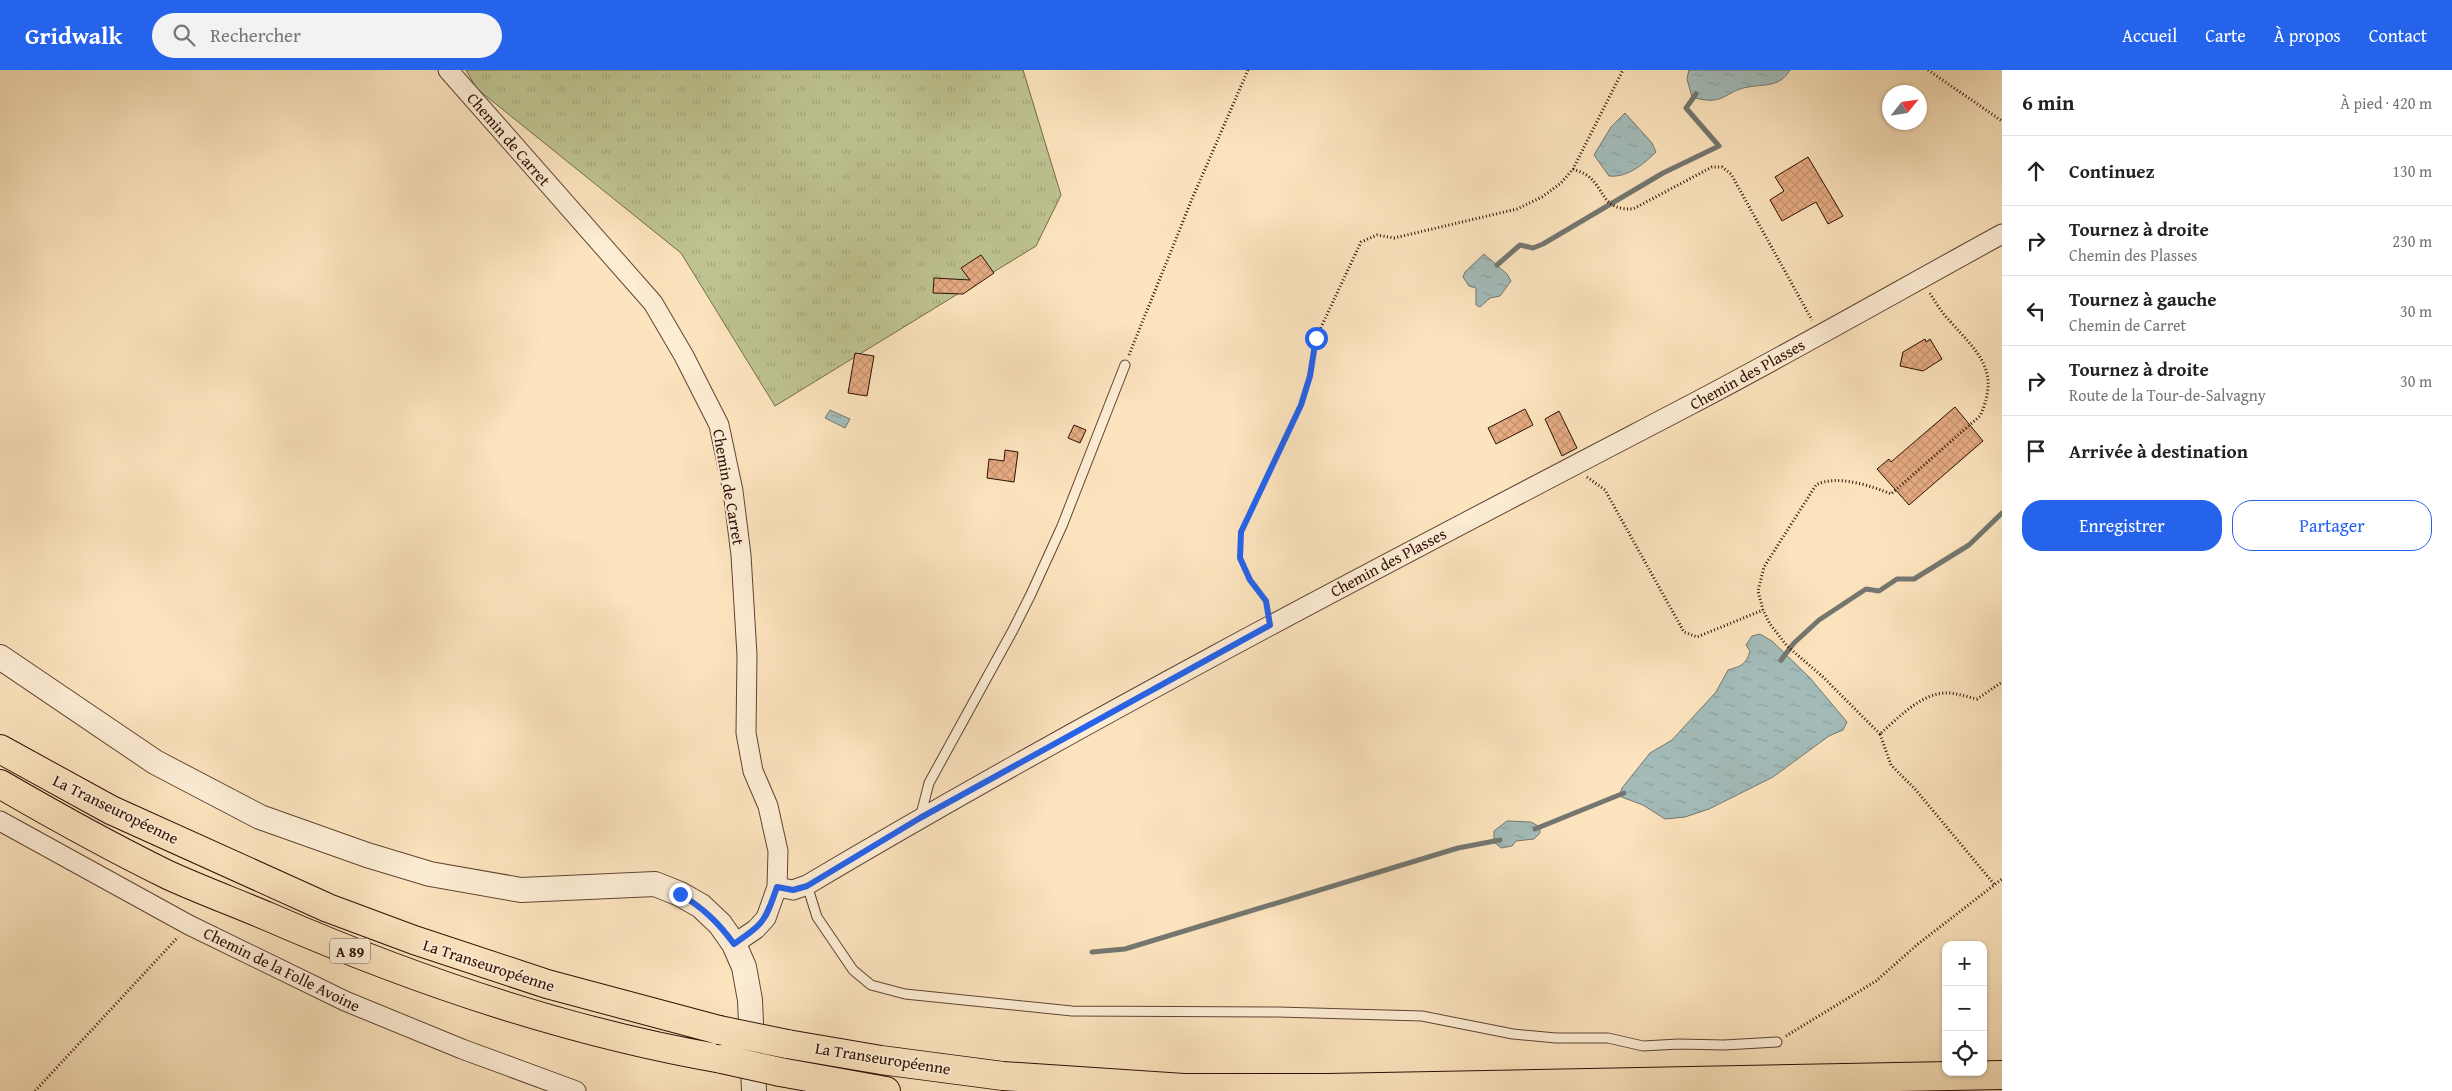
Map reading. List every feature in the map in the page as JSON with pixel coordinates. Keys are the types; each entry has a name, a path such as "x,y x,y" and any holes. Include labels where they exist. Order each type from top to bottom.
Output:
{"highway":[{"name":"La Transeuropéenne","path":"0,748 111,810 328,908 414,940 547,984 719,1030 881,1060 1003,1076 1184,1088 1337,1088 2002,1075"},
{"name":"La Transeuropéenne","path":"0,784 169,875 373,960 488,1000 581,1028 671,1050 886,1091"}],"street":[{"name":"Chemin de Carret","path":"448,70 653,303 684,356 719,425 733,491 741,555 747,655 746,733 753,771 768,806 778,851 777,887 766,918 756,929 734,944"},
{"name":"Chemin des Plasses","path":"777,887 793,890 807,886 920,818 1270,625 1692,404 2002,234"},
{"path":"0,657 155,762 260,817 367,855 430,874 521,890 654,884 680,894 701,906 720,924 734,944 744,967 750,1000 754,1091"},
{"name":"Chemin de la Folle Avoine","path":"0,821 189,925 377,1014 576,1091"}],"lane":[{"path":"920,818 929,783 1013,630 1039,577 1062,526 1125,365"},
{"path":"807,886 816,917 853,970 871,985 905,994 1072,1011 1278,1012 1422,1016 1513,1034 1556,1038 1608,1038 1643,1046 1777,1042"}],"path":[{"path":"1125,365 1192,199 1248,70"},
{"path":"1270,625 1266,601 1250,580 1240,558 1241,532 1301,405 1310,376 1316,338 1361,242 1377,235 1394,238 1517,209 1555,188 1573,168 1624,70"},
{"path":"1928,70 2002,121"},
{"path":"1573,168 1588,176 1604,198 1620,209 1633,209 1712,167 1722,167 1731,174 1810,314 1814,327 1813,338"},
{"path":"1920,279 1947,319 1975,347 1984,363 1989,380 1988,399 1980,416 1892,494 1868,484 1823,481 1816,485 1764,567 1758,591 1763,610 1770,624 1787,646 1823,677 1880,734 1891,765 1915,789 1994,884"},
{"path":"1580,481 1587,477 1605,490 1684,632 1697,637 1763,610"},
{"path":"1880,734 1903,713 1926,699 1949,693 1977,698 1986,695 2002,682"},
{"path":"1777,1042 1876,981 1918,944 2002,879"},
{"path":"35,1091 189,925"}],"green space":[{"path":"466,70 1023,70 1061,195 1036,246 775,406 681,253 476,88"}],"water":[{"path":"1689,70 1790,70 1777,82 1740,89 1718,99 1703,100 1692,97 1687,79"},
{"path":"1625,113 1652,143 1656,152 1641,165 1629,172 1622,175 1609,176 1594,155 1611,127"},
{"path":"1484,254 1507,274 1511,281 1500,296 1490,298 1480,307 1476,305 1476,288 1469,286 1463,277 1465,272"},
{"path":"830,410 850,419 845,428 825,418"},
{"path":"1760,634 1772,641 1810,678 1847,722 1843,730 1829,736 1773,777 1709,809 1685,817 1665,819 1643,805 1619,796 1622,788 1650,753 1672,740 1716,692 1728,670 1745,662 1750,651 1746,645 1752,636"},
{"path":"1507,821 1531,822 1540,827 1540,833 1534,839 1516,841 1512,846 1501,848 1494,842 1494,831"}],"building":[{"path":"1808,157 1843,216 1828,224 1816,202 1782,221 1770,200 1784,191 1775,177"},
{"path":"981,255 994,273 963,294 933,293 934,278 970,280 961,268"},
{"path":"1925,339 1926,342 1930,339 1942,359 1923,371 1900,366 1903,352"},
{"path":"855,353 874,356 867,396 848,393"},
{"path":"1955,407 1983,441 1909,505 1877,469 1889,459 1891,462"},
{"path":"1525,409 1533,425 1496,444 1488,428"},
{"path":"1559,411 1577,448 1562,456 1545,419"},
{"path":"1074,425 1086,430 1080,443 1068,438"},
{"path":"1005,450 1018,452 1014,482 987,478 989,459 1004,461"}],"waterway":[{"path":"1497,265 1520,245 1533,248 1543,244 1663,173 1719,146 1686,108 1696,94"},
{"path":"1781,660 1794,643 1819,620 1866,589 1879,591 1897,579 1914,579 1969,545 2002,513"},
{"path":"1535,829 1624,793"},
{"path":"1092,952 1125,949 1458,848 1500,840"}],"route":[{"path":"680,894 701,906 720,924 734,944 756,929 766,918 777,887 793,890 807,886 920,818 1143,693 1270,625 1266,601 1250,580 1240,558 1241,532 1301,405 1310,376 1316,338"}]}
